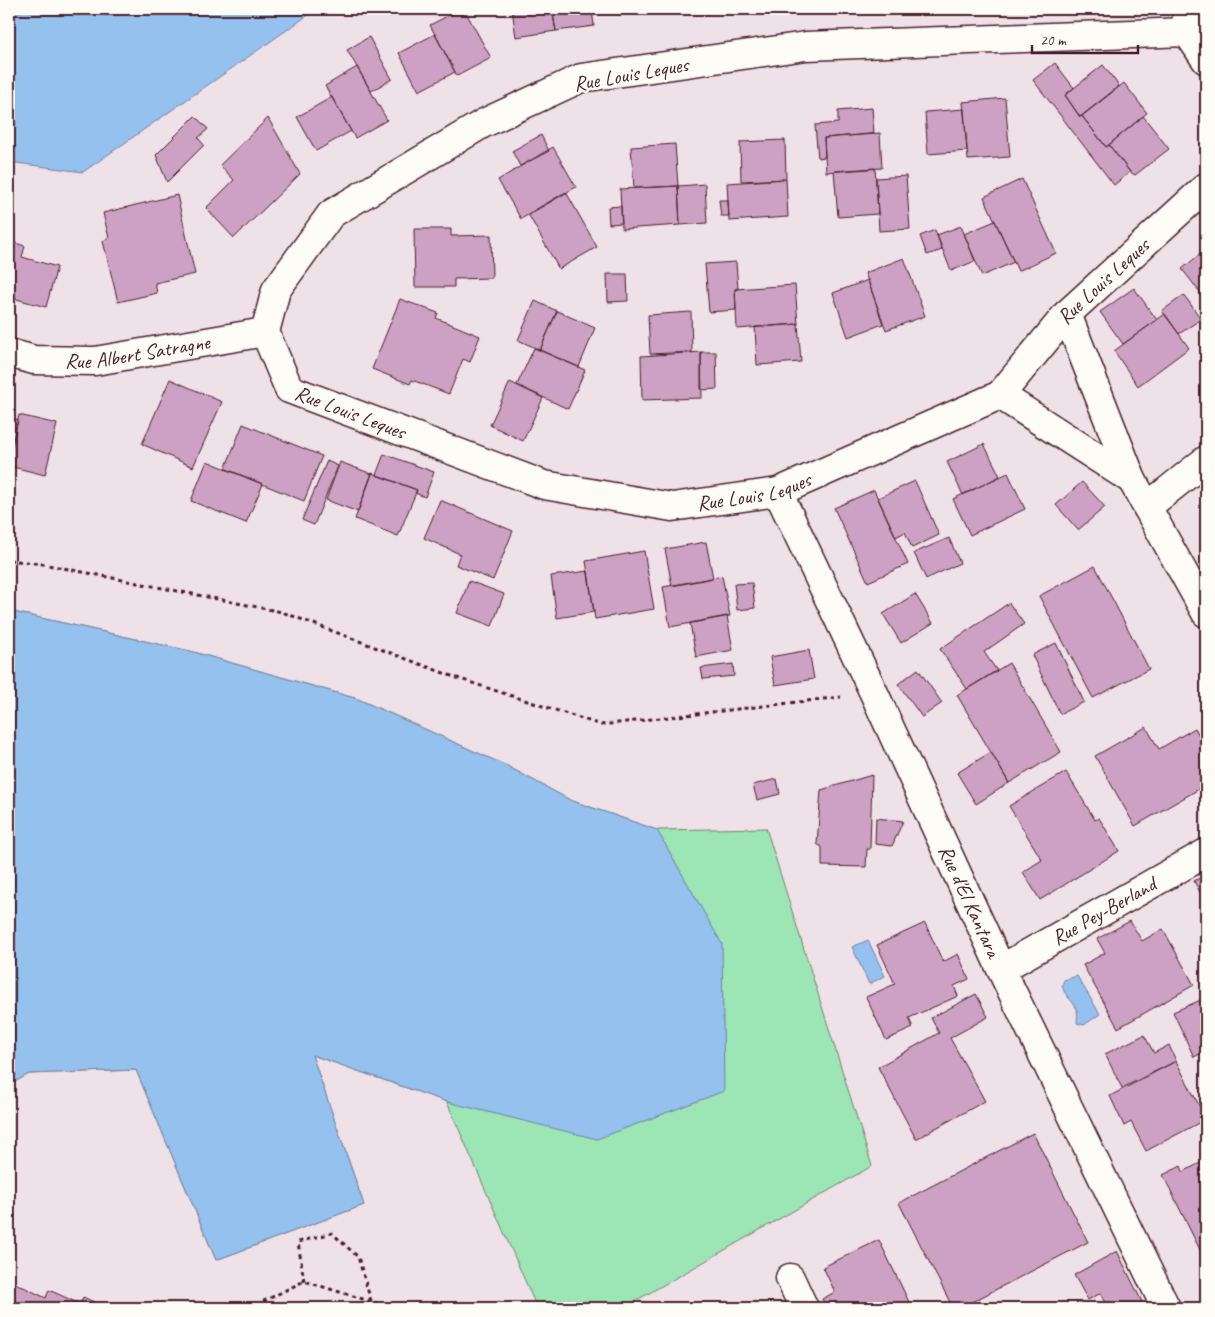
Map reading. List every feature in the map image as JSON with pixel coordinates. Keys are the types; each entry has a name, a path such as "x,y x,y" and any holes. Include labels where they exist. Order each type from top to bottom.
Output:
{"street":[{"name":"Rue Louis Leques","path":"1206,60 1187,20 806,46 580,78 484,124 331,214 276,290 266,332 290,389 544,485 672,507 778,492 1000,395 1066,314 1206,187"},
{"path":"1066,314 1132,480 1206,613"},
{"name":"Rue Albert Satragne","path":"9,353 34,360 95,361 266,332"},
{"path":"1000,395 1132,480"},
{"path":"1147,507 1206,460"},
{"name":"Rue d'El Kantara","path":"778,492 874,693 1001,969 1166,1308"},
{"name":"Rue Pey-Berland","path":"1001,969 1206,852"},
{"path":"790,1278 804,1308"}],"path":[{"path":"9,560 43,564 282,612 457,678 600,724 874,693"},
{"path":"304,1281 298,1242 332,1233 358,1257 370,1301"},
{"path":"256,1304 304,1281 392,1308"}],"green space":[{"path":"9,611 190,651 358,699 507,766 570,800 657,830 766,828 872,1166 623,1308 537,1308 447,1102 312,1055 364,1205 216,1260 136,1070 29,1074 9,1085"}],"water":[{"path":"9,9 317,9 83,172 9,162"},
{"path":"9,611 190,651 358,699 507,766 570,800 657,830 722,944 724,1091 597,1139 447,1102 312,1055 364,1205 216,1260 136,1070 29,1074 9,1085"},
{"path":"868,940 885,976 869,984 852,947"},
{"path":"1077,976 1100,1014 1084,1025 1077,1023 1077,1010 1063,988 1064,980"}],"building":[{"path":"464,9 491,58 457,76 430,25"},
{"path":"512,9 552,9 556,31 516,37"},
{"path":"552,9 592,9 594,26 556,31"},
{"path":"435,34 455,72 419,91 399,53"},
{"path":"369,37 392,79 371,91 347,50"},
{"path":"1055,63 1074,88 1065,95 1080,117 1082,116 1106,147 1109,145 1130,172 1114,185 1033,80"},
{"path":"1103,65 1119,86 1080,117 1065,95"},
{"path":"357,67 387,120 355,138 325,86"},
{"path":"1124,83 1147,113 1106,147 1082,116"},
{"path":"332,97 351,131 316,151 297,117"},
{"path":"1005,98 1010,157 968,160 963,102"},
{"path":"872,108 874,134 824,138 825,157 818,158 815,125 838,123 838,111"},
{"path":"964,109 967,151 928,154 925,112"},
{"path":"195,116 208,129 198,138 204,145 167,182 156,155"},
{"path":"1143,116 1169,149 1135,175 1130,172 1109,145"},
{"path":"268,118 300,174 234,238 206,208 234,180 220,165"},
{"path":"880,133 882,168 826,172 824,138"},
{"path":"541,135 549,151 520,166 512,151"},
{"path":"785,140 786,179 741,181 740,142"},
{"path":"675,144 678,186 634,188 631,147"},
{"path":"553,147 576,187 521,219 498,180"},
{"path":"875,168 878,214 838,217 834,171"},
{"path":"906,176 910,229 879,231 876,178"},
{"path":"786,179 788,217 729,221 727,183"},
{"path":"1022,179 1056,253 1018,271 984,197"},
{"path":"705,184 707,223 680,225 678,186"},
{"path":"678,186 680,225 622,229 620,189"},
{"path":"566,192 597,247 559,269 528,214"},
{"path":"177,195 195,274 155,283 157,293 118,302 103,241 109,238 103,213"},
{"path":"719,200 728,200 729,216 721,216"},
{"path":"621,206 622,223 609,224 608,207"},
{"path":"995,221 1014,262 982,276 964,234"},
{"path":"961,226 975,261 951,271 937,235"},
{"path":"414,229 451,229 451,236 491,235 492,278 454,279 454,287 415,287"},
{"path":"935,230 942,250 927,255 920,236"},
{"path":"9,241 25,246 22,257 57,267 46,307 9,297"},
{"path":"1206,249 1206,300 1182,269"},
{"path":"904,258 925,316 886,330 865,273"},
{"path":"736,262 738,289 735,289 736,310 709,312 705,264"},
{"path":"607,274 627,274 628,301 608,302"},
{"path":"868,280 883,324 848,337 833,293"},
{"path":"795,285 798,324 737,329 735,289"},
{"path":"1134,288 1157,320 1123,344 1100,312"},
{"path":"1184,295 1201,319 1179,334 1162,311"},
{"path":"400,299 438,313 436,318 480,336 470,362 463,359 449,394 412,380 410,384 372,369"},
{"path":"535,301 557,311 540,350 518,340"},
{"path":"557,311 595,328 579,367 540,350"},
{"path":"691,312 692,352 650,354 648,315"},
{"path":"1165,314 1189,348 1138,386 1114,351"},
{"path":"798,324 801,362 757,365 755,327"},
{"path":"534,348 585,370 568,409 517,385"},
{"path":"701,352 702,398 642,400 641,356"},
{"path":"701,352 716,352 717,389 701,390"},
{"path":"170,379 222,402 193,467 142,444"},
{"path":"510,382 543,398 523,441 490,425"},
{"path":"19,415 57,424 45,475 9,466 9,456"},
{"path":"9,418 18,420 9,460"},
{"path":"243,424 322,456 304,501 225,469"},
{"path":"984,444 1000,476 963,495 947,462"},
{"path":"384,454 434,472 425,497 415,493 417,490 376,475"},
{"path":"207,461 263,484 246,523 191,501"},
{"path":"327,461 338,466 314,525 302,520"},
{"path":"340,462 372,474 358,512 326,500"},
{"path":"372,473 417,490 398,536 355,519"},
{"path":"1008,473 1025,509 970,535 953,499"},
{"path":"915,481 939,535 912,548 905,532 896,537 878,498"},
{"path":"1082,482 1105,507 1078,530 1056,505"},
{"path":"874,490 908,564 868,582 834,508"},
{"path":"440,500 513,531 493,580 456,565 460,554 424,538"},
{"path":"949,538 960,563 926,579 914,553"},
{"path":"706,542 713,578 672,586 665,549"},
{"path":"644,551 654,609 595,619 586,561"},
{"path":"1095,566 1149,669 1093,698 1039,596"},
{"path":"588,571 594,612 557,618 551,576"},
{"path":"722,576 730,616 670,627 663,587"},
{"path":"469,581 504,594 492,626 457,613"},
{"path":"752,583 755,608 737,610 734,584"},
{"path":"915,594 933,623 901,643 883,614"},
{"path":"1009,603 1024,624 984,652 997,671 967,689 940,649"},
{"path":"727,616 733,650 696,657 690,623"},
{"path":"1056,643 1084,702 1060,714 1032,655"},
{"path":"809,650 814,679 775,685 770,657"},
{"path":"1009,663 1061,752 1009,783 957,695"},
{"path":"733,664 734,676 703,679 701,668"},
{"path":"918,669 942,703 922,717 898,684"},
{"path":"1146,727 1159,749 1195,728 1206,748 1206,785 1135,826 1095,756"},
{"path":"991,752 1009,783 976,804 957,773"},
{"path":"1066,772 1095,820 1099,818 1119,851 1040,900 1023,872 1042,860 1009,806"},
{"path":"872,775 870,849 867,849 866,867 822,866 822,847 817,844 821,790"},
{"path":"777,779 780,794 757,800 753,785"},
{"path":"876,818 903,821 892,846 875,844"},
{"path":"1206,875 1206,894 1202,896 1194,881"},
{"path":"1130,921 1142,941 1163,929 1194,985 1118,1028 1083,965 1105,953 1097,939"},
{"path":"925,923 943,962 958,954 969,979 954,986 958,996 909,1018 913,1028 886,1040 866,997 895,984 877,945"},
{"path":"976,994 988,1017 950,1038 985,1101 916,1139 878,1067 939,1033 931,1018"},
{"path":"1201,1000 1206,1011 1206,1051 1194,1057 1173,1012"},
{"path":"1144,1035 1154,1053 1169,1045 1176,1061 1122,1088 1105,1054"},
{"path":"1176,1061 1206,1119 1146,1151 1131,1122 1124,1126 1110,1096"},
{"path":"1033,1133 1088,1242 960,1308 953,1308 899,1203"},
{"path":"1206,1160 1206,1254 1203,1256 1163,1175 1181,1166 1183,1172"},
{"path":"879,1240 910,1304 900,1308 827,1308 822,1299 835,1292 823,1267"},
{"path":"1117,1251 1145,1308 1107,1308 1101,1293 1088,1300 1074,1275"},
{"path":"11,1281 46,1298 49,1290 80,1304 83,1297 107,1308 9,1308 9,1286"}]}
